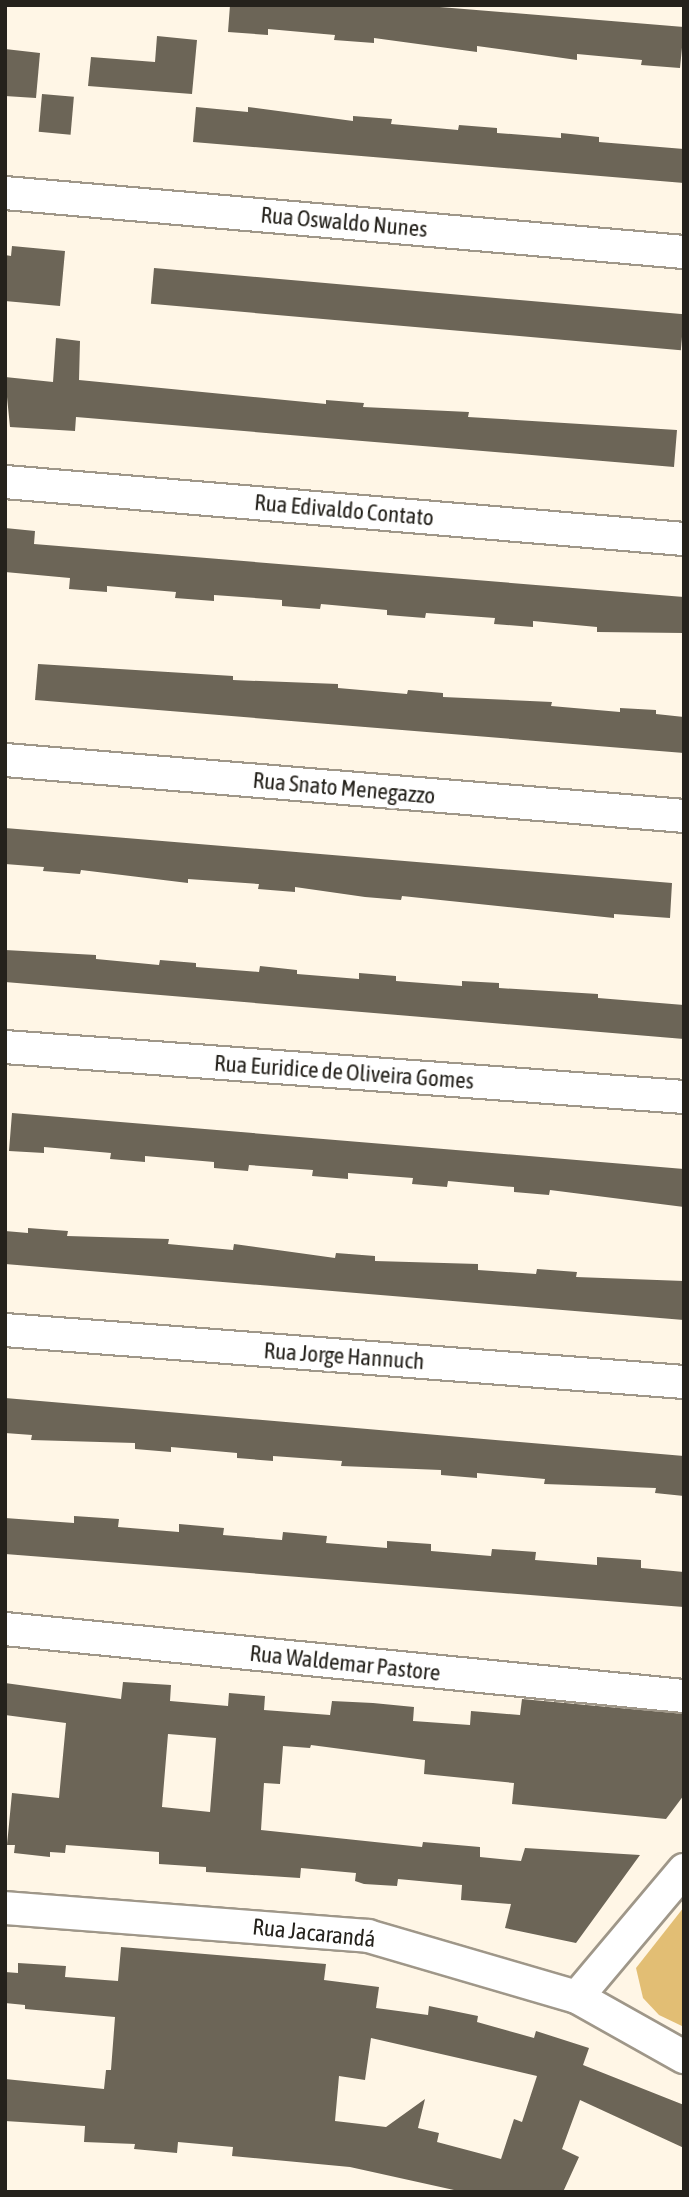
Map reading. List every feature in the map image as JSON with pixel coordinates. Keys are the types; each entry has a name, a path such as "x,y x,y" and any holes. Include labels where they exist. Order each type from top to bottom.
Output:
{"street":[{"name":"Rua Oswaldo Nunes","path":"5,193 684,252"},
{"name":"Rua Edivaldo Contato","path":"5,482 684,539"},
{"name":"Rua Snato Menegazzo","path":"5,760 684,816"},
{"name":"Rua Euridice de Oliveira Gomes","path":"5,1047 684,1097"},
{"name":"Rua Jorge Hannuch","path":"5,1330 684,1382"},
{"name":"Rua Waldemar Pastore","path":"5,1629 684,1696"},
{"path":"577,1997 684,1870"},
{"name":"Rua Jacarandá","path":"5,1908 368,1936 577,1997 684,2057"}],"shaded area":[{"path":"684,1907 684,2027 659,2015 643,1998 636,1968"}],"building":[{"path":"230,5 415,5 684,27 680,68 641,65 642,60 577,54 577,60 477,46 477,52 374,38 374,43 334,40 335,35 268,29 268,35 228,32"},
{"path":"157,36 197,40 192,94 88,86 91,57 155,62"},
{"path":"5,49 40,53 36,98 5,96"},
{"path":"42,94 74,97 71,135 39,132"},
{"path":"196,107 248,112 248,107 353,121 353,116 392,119 391,124 458,130 459,125 497,128 497,133 561,138 561,133 599,137 599,142 684,149 684,183 193,142"},
{"path":"12,246 65,251 60,306 5,301 5,255 11,256"},
{"path":"154,268 684,314 681,350 151,304"},
{"path":"56,338 80,341 79,380 326,404 326,400 364,403 363,407 469,412 468,417 677,430 674,467 76,417 75,431 10,427 5,377 53,382"},
{"path":"5,528 35,531 34,544 684,597 684,633 597,632 597,627 533,621 533,627 494,624 495,618 426,613 425,618 387,615 387,610 321,604 320,609 282,606 282,600 214,595 214,601 175,598 176,592 107,586 107,592 69,589 70,578 5,572"},
{"path":"38,664 233,676 233,680 338,684 338,688 407,694 408,690 443,693 443,697 552,702 551,706 620,712 620,708 656,710 656,714 684,717 684,753 35,700"},
{"path":"5,828 672,883 670,918 614,914 614,918 402,896 401,900 365,897 295,887 295,892 258,889 259,884 188,879 188,883 81,870 80,874 43,871 44,867 5,864"},
{"path":"5,950 96,955 96,959 159,965 160,960 196,963 196,967 259,972 260,966 297,970 297,974 359,979 359,973 396,976 396,981 462,986 462,981 499,983 499,988 598,994 598,998 684,1005 684,1039 5,982"},
{"path":"12,1113 684,1169 684,1207 550,1190 549,1195 514,1192 514,1187 448,1181 447,1187 412,1184 413,1178 348,1173 348,1179 312,1176 313,1170 249,1165 248,1171 214,1168 214,1162 145,1156 145,1162 110,1159 111,1153 44,1147 44,1153 9,1151"},
{"path":"28,1228 68,1231 67,1236 169,1239 168,1244 233,1250 234,1244 335,1258 336,1253 375,1256 375,1261 478,1264 478,1270 536,1274 537,1269 577,1272 576,1277 684,1281 684,1320 5,1264 5,1231 28,1233"},
{"path":"5,1398 684,1456 684,1496 655,1493 656,1488 544,1484 545,1479 477,1473 477,1478 441,1475 441,1470 341,1466 342,1461 273,1456 273,1461 237,1458 237,1453 171,1447 171,1452 135,1449 135,1443 31,1440 32,1435 5,1433"},
{"path":"74,1516 119,1519 118,1527 179,1532 179,1524 224,1528 223,1535 282,1540 283,1532 327,1536 326,1543 387,1548 387,1541 431,1544 431,1551 491,1556 492,1549 536,1552 535,1560 597,1565 597,1557 641,1560 641,1568 684,1572 684,1607 5,1554 5,1518 74,1523"},
{"path":"123,1682 171,1685 170,1701 228,1706 229,1693 265,1696 264,1710 330,1715 332,1701 373,1703 414,1707 413,1721 470,1725 471,1711 520,1715 522,1699 684,1714 684,1795 666,1819 512,1804 514,1783 424,1774 425,1760 311,1745 310,1748 283,1746 280,1784 264,1783 261,1830 422,1847 423,1842 480,1847 480,1857 521,1861 525,1848 640,1855 576,1943 505,1928 511,1904 461,1900 462,1885 398,1879 397,1886 364,1884 355,1881 356,1873 301,1868 300,1878 206,1872 206,1867 159,1864 159,1852 66,1845 65,1853 50,1852 50,1857 14,1853 15,1845 7,1845 12,1793 59,1798 66,1723 5,1715 5,1683 121,1699","holes":["168,1734 216,1738 210,1812 162,1807"]},
{"path":"121,1947 326,1964 324,1980 379,1987 376,2008 428,2015 429,2006 478,2016 477,2022 534,2038 536,2031 589,2048 583,2065 684,2105 684,2148 580,2100 562,2149 579,2157 563,2192 463,2192 350,2167 232,2156 233,2147 178,2142 177,2153 134,2149 135,2144 84,2142 85,2126 5,2121 5,2079 104,2089 106,2070 111,2070 115,2017 25,2009 25,2005 5,2003 5,1972 18,1973 18,1963 66,1966 65,1977 118,1981","holes":["371,2038 537,2076 522,2122 514,2119 501,2159 437,2142 439,2133 418,2128 425,2099 386,2127 335,2121 339,2076 365,2080"]}]}
